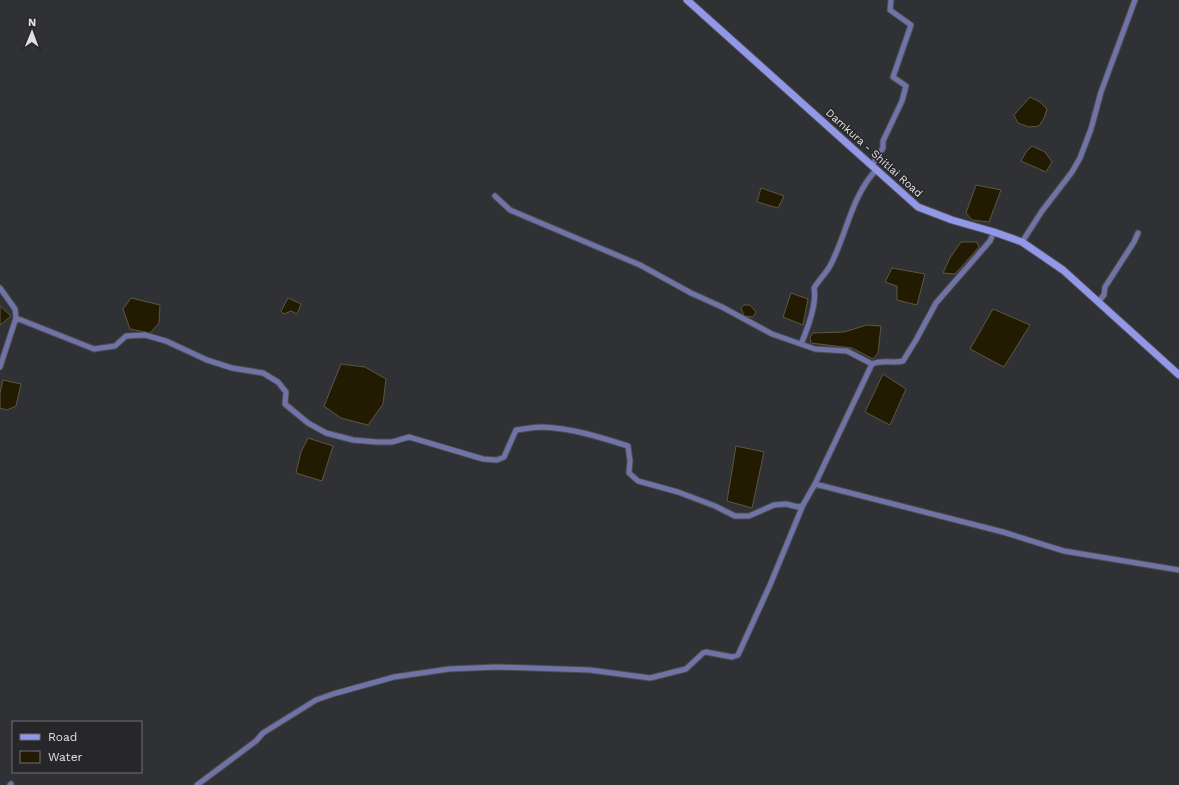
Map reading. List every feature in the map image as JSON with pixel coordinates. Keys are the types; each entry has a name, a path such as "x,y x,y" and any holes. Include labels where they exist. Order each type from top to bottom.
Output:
{"street":[{"name":"Damkura - Shitlai Road","path":"687,0 918,207 952,220 1022,242 1063,270 1179,374"},
{"path":"801,344 810,317 815,294 814,288 830,267 859,196 883,148 883,141 902,100 906,86 893,77 911,25 890,10 891,0"},
{"path":"1022,242 1042,211 1072,172 1080,158 1091,129 1101,92 1136,0"},
{"path":"495,196 510,210 619,255 772,334 815,349 847,351 872,364"},
{"path":"197,785 256,741 263,733 316,700 394,677 449,669 497,667 590,670 650,678 686,669 706,652 732,657 738,655 770,586 803,505 815,484 872,364 880,360 894,363 903,361 936,303 990,241 994,232"},
{"path":"1098,302 1104,295 1105,287 1134,242 1138,233"},
{"path":"0,288 15,309 16,318 0,366"},
{"path":"16,318 94,349 115,346 126,336 145,335 166,341 207,360 232,368 263,373 278,382 286,392 285,404 308,423 326,433 353,440 392,442 409,437 483,459 497,460 504,456 516,430 540,427 561,429 589,434 628,446 630,461 629,473 638,481 678,492 715,506 734,516 749,516 774,505 786,504 798,508 803,505"},
{"path":"815,484 1003,532 1064,551 1179,570"}],"water":[{"path":"1030,97 1040,102 1047,109 1039,126 1029,127 1018,123 1014,115"},
{"path":"1032,146 1045,152 1052,162 1046,172 1021,161 1026,152"},
{"path":"976,185 1001,190 989,222 972,220 966,213"},
{"path":"761,188 784,196 778,208 757,202"},
{"path":"961,242 977,242 979,247 955,274 943,273 950,258"},
{"path":"892,268 925,274 917,305 897,300 897,286 885,282"},
{"path":"791,293 808,299 803,325 783,317"},
{"path":"131,298 160,305 159,323 150,333 130,329 123,309"},
{"path":"288,298 301,304 297,314 291,311 284,314 281,311"},
{"path":"744,305 750,305 756,312 753,317 744,316 741,308"},
{"path":"0,306 11,316 0,325"},
{"path":"993,309 1030,325 1004,367 970,349"},
{"path":"867,325 881,326 878,353 873,359 852,348 811,343 810,337 813,333 844,332"},
{"path":"341,364 365,367 386,379 383,404 368,425 341,418 324,406"},
{"path":"883,374 906,389 890,425 865,412"},
{"path":"3,380 21,384 16,406 7,410 0,408 0,393"},
{"path":"308,438 333,446 322,481 296,473 301,452"},
{"path":"736,446 764,452 752,508 727,501"}]}
